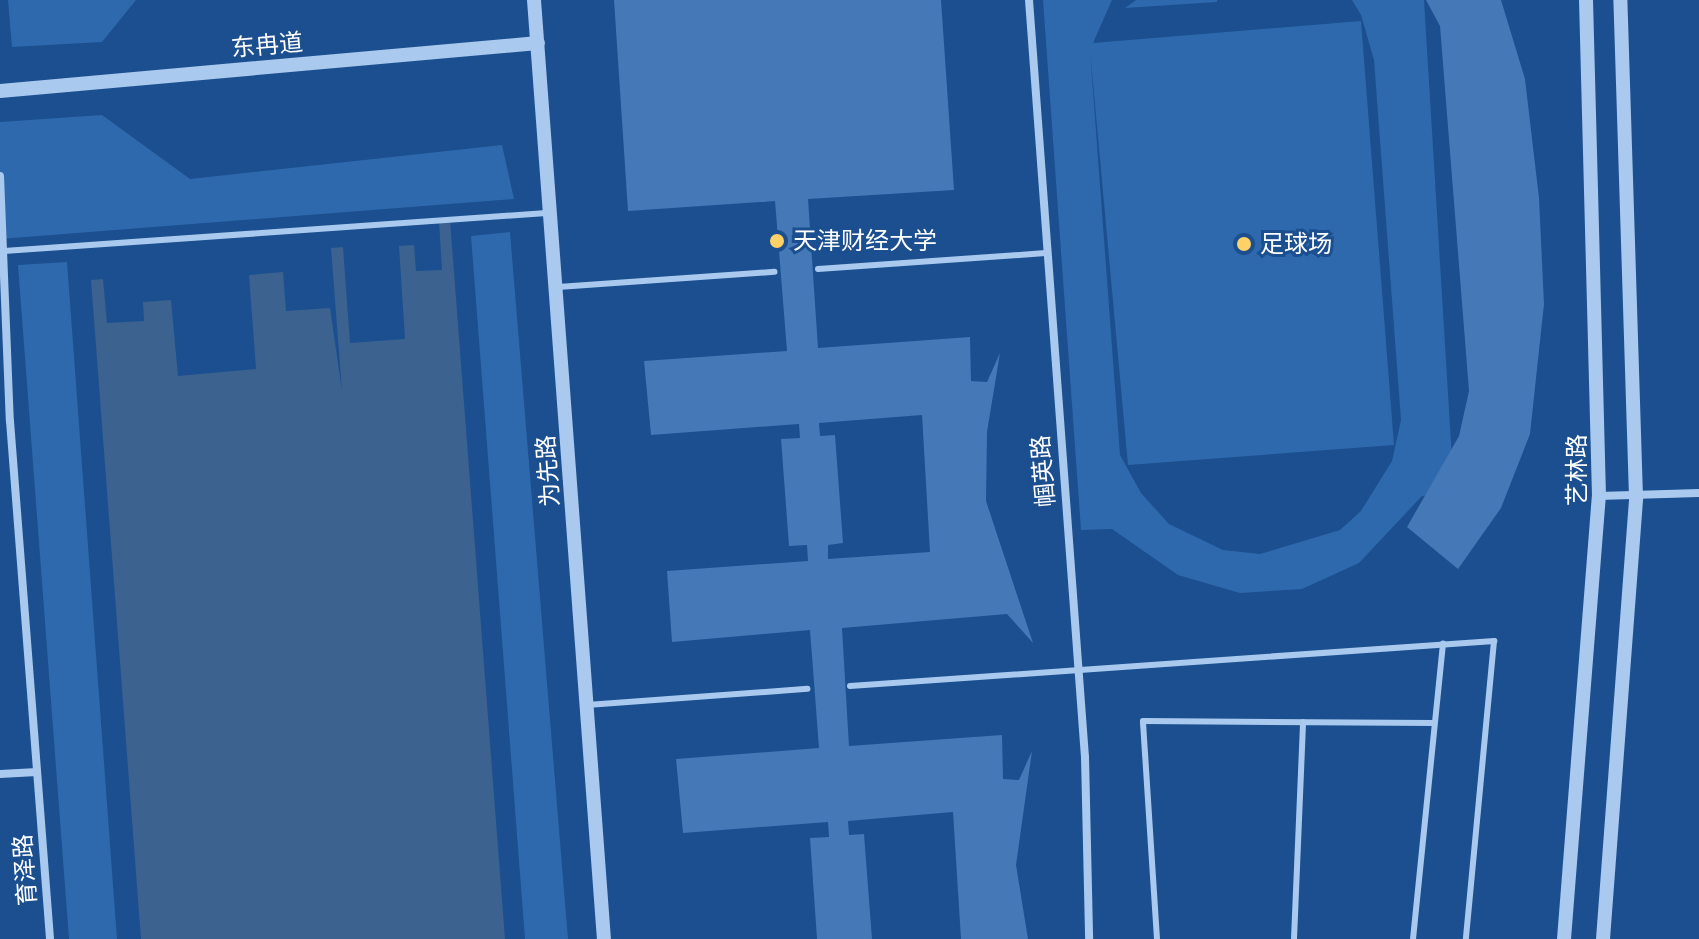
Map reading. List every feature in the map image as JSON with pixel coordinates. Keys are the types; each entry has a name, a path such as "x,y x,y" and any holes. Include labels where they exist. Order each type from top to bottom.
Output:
{"street":[{"name":"为先路","path":"534,0 558,287 604,939"},
{"name":"帼英路","path":"1029,0 1045,253 1079,669 1089,939"},
{"name":"艺林路","path":"1564,939 1599,496 1586,0"},
{"path":"1603,939 1636,497 1620,0"},
{"name":"东冉道","path":"0,91 538,43"},
{"name":"育泽路","path":"0,176 10,421 50,939"},
{"path":"1599,496 1699,493"},
{"path":"0,774 37,772"}],"lane":[{"path":"4,251 551,213"},
{"path":"818,269 1045,253"},
{"path":"558,287 774,272"},
{"path":"0,422 10,421"},
{"path":"850,686 1494,641 1466,939"},
{"path":"1413,939 1443,644"},
{"path":"587,705 807,689"},
{"path":"1157,939 1143,721 1434,723"},
{"path":"1294,939 1303,722"}],"shaded area":[{"path":"8,0 136,0 102,42 12,47"},
{"name":"足球场","path":"1043,0 1112,0 1093,43 1361,21 1394,445 1128,465 1090,50 1120,455 1141,493 1169,524 1223,550 1260,554 1340,530 1361,511 1392,461 1401,420 1374,60 1361,15 1352,0 1424,0 1454,492 1422,496 1359,563 1302,589 1240,593 1178,575 1112,529 1081,530"},
{"path":"1136,0 1217,0 1217,2 1125,8"},
{"path":"102,115 190,179 502,145 514,199 0,239 0,122"},
{"path":"450,220 505,939 141,939 91,280 103,279 107,323 144,321 143,302 171,300 178,376 256,369 249,275 283,272 286,311 330,308 342,391 331,248 343,247 350,343 405,339 399,246 414,245 416,271 442,270 439,221"},
{"path":"510,232 568,939 525,939 471,236"},
{"path":"67,262 117,939 69,939 18,265"}],"building":[{"path":"614,0 941,0 954,190 808,199 818,348 970,337 971,381 987,382 1000,353 987,432 986,501 1033,643 1007,614 842,628 849,746 1002,735 1003,779 1019,780 1032,751 1016,865 1028,939 961,939 953,812 848,821 849,835 864,834 872,939 817,939 810,838 829,837 828,822 683,833 676,759 819,748 810,630 672,642 667,571 808,561 807,545 789,546 781,439 800,438 799,424 651,435 644,361 787,351 775,201 628,211","holes":["922,415 930,552 828,559 828,545 843,543 835,435 820,436 819,423"]},
{"path":"1426,0 1501,0 1525,79 1539,198 1544,304 1530,434 1501,508 1458,569 1407,527 1459,436 1469,391 1440,26"}],"place":[{"name":"天津财经大学","path":"777,241"},
{"name":"足球场","path":"1244,244"}]}
